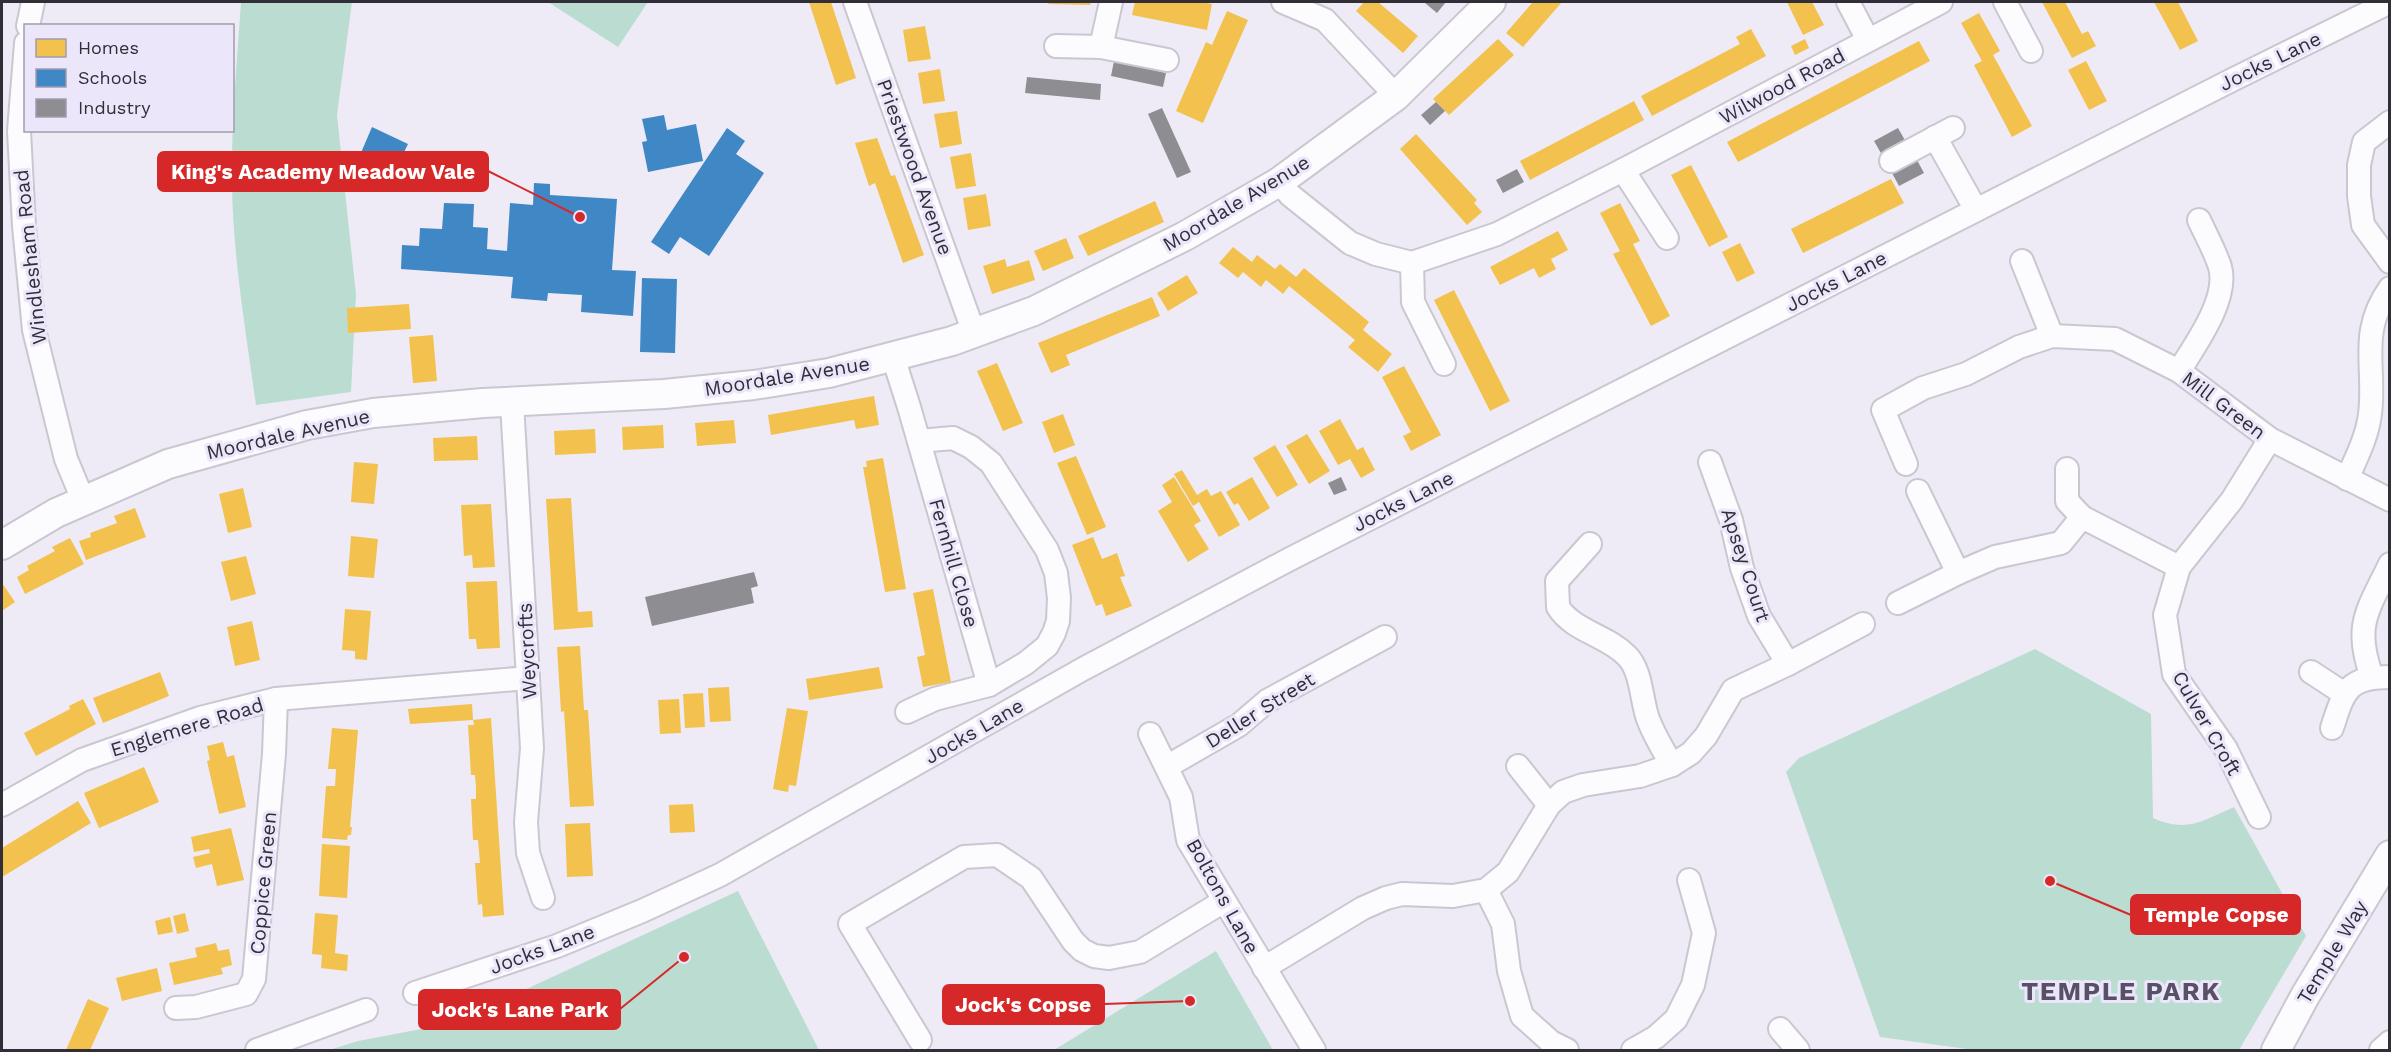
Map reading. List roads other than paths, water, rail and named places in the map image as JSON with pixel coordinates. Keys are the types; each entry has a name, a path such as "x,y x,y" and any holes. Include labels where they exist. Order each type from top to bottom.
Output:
{"street":[{"path":"28,24 33,2"},
{"name":"Priestwood Avenue","path":"855,2 974,333"},
{"path":"1101,47 1111,2"},
{"path":"1283,2 1325,20 1396,96"},
{"name":"Moordale Avenue","path":"2,545 56,513 168,464 307,426 373,413 483,403 664,394 754,385 829,373 974,333 1034,311 1175,241 1279,182 1396,96 1491,2"},
{"path":"1848,2 1868,40"},
{"name":"Wilwood Road","path":"1412,263 1497,234 1941,2"},
{"path":"2005,2 2030,51"},
{"name":"Jocks Lane","path":"415,993 557,946 642,911 720,875 1083,669 1269,570 2390,2"},
{"path":"1056,46 1101,47 1167,60"},
{"name":"Windlesham Road","path":"24,68 19,131 24,226 34,330 66,459 83,500"},
{"path":"2390,122 2364,141 2360,165 2359,196 2363,225 2390,262"},
{"path":"1891,161 1944,132 1976,210"},
{"path":"1623,170 1667,238"},
{"path":"1279,182 1290,195 1350,243 1376,254 1412,263 1413,302 1444,364"},
{"path":"2179,371 2207,324 2220,290 2220,269 2199,220"},
{"path":"2022,261 2052,336"},
{"path":"2346,480 2365,440 2380,398 2369,343 2372,324 2390,288"},
{"name":"Mill Green","path":"1906,464 1883,410 1923,388 1966,374 2019,347 2052,336 2115,339 2179,371 2270,439 2346,480 2390,500"},
{"name":"Fernhill Close","path":"893,357 989,685"},
{"name":"Weycrofts","path":"512,403 532,748 526,822 528,853 543,898"},
{"path":"902,713 935,699 989,685 1011,673 1047,646 1058,621 1059,585 1047,550 991,463 971,447 953,438 919,441"},
{"name":"Culver Croft","path":"2259,818 2226,749 2174,674 2165,615 2179,567 2232,501 2270,439"},
{"name":"Apsey Court","path":"1710,462 1731,520 1742,568 1759,616 1788,664"},
{"path":"2067,470 2067,501 2082,517 2179,567"},
{"path":"1918,491 1958,573"},
{"path":"1898,603 1995,557 2061,543 2082,517"},
{"path":"1590,544 1557,581 1558,608 1573,623 1604,639 1627,655 1636,671 1648,720 1672,765"},
{"path":"2332,728 2343,693 2355,684 2381,677 2364,654 2361,636 2367,613 2390,564"},
{"path":"1264,968 1363,908 1386,898 1410,894 1453,896 1486,890 1508,872 1549,805 1563,792 1583,785 1640,776 1672,765 1691,753 1706,736 1733,690 1863,624"},
{"name":"Deller Street","path":"1168,766 1239,725 1267,701 1385,637"},
{"path":"2311,672 2343,693"},
{"name":"Englemere Road","path":"2,805 82,760 200,718 276,699 528,678"},
{"name":"Coppice Green","path":"176,1008 196,1007 246,994 254,979 274,754 276,699"},
{"name":"Boltons Lane","path":"1150,734 1168,766 1181,797 1188,840 1314,1050"},
{"path":"1518,766 1549,805"},
{"path":"920,1040 850,924 964,857 997,855 1031,878 1072,941 1082,950 1094,956 1117,957 1140,952 1224,901"},
{"name":"Temple Way","path":"2276,1050 2305,996 2390,855"},
{"path":"1633,1050 1656,1037 1677,1019 1693,985 1704,933 1689,880"},
{"path":"1486,890 1503,924 1509,971 1519,1010 1527,1022 1551,1042 1567,1050"},
{"path":"256,1050 366,1010"},
{"path":"1780,1029 1798,1050"},
{"path":"2381,1050 2390,1042"}],"place":[{"name":"King's Academy Meadow Vale","path":"580,217"},
{"name":"Temple Copse","path":"2050,881"},
{"name":"Jock's Lane Park","path":"684,957"},
{"name":"Jock's Copse","path":"1190,1001"}],"district":[{"name":"TEMPLE PARK","path":"2121,991"}]}
